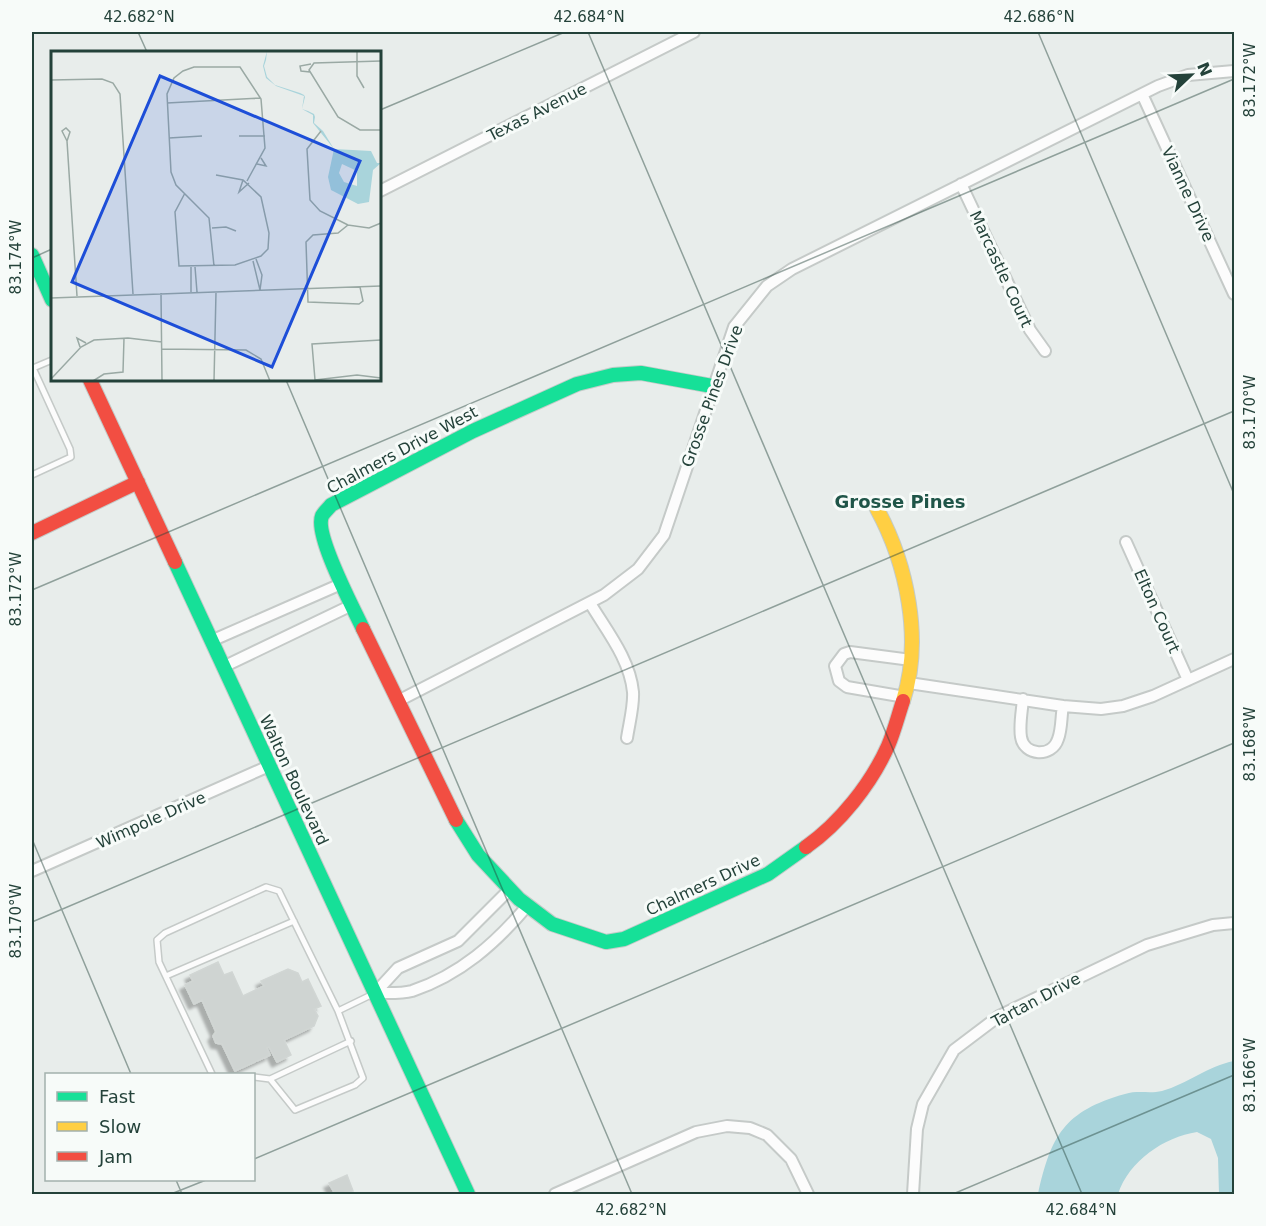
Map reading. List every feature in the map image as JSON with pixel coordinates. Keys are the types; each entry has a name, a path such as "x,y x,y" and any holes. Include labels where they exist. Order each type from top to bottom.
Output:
{"street":[{"name":"Texas Avenue","path":"381,190 694,32"},
{"name":"Grosse Pines Drive","path":"400,700 590,603 639,569 664,535 712,386 734,327 767,286 792,269 1142,94 1188,75 1234,71"},
{"name":"Vianne Drive","path":"1142,94 1234,294"},
{"name":"Marcastle Court","path":"961,184 1030,330 1045,351"},
{"path":"32,255 51,298"},
{"name":"Chalmers Drive West","path":"519,898 478,855 450,809 400,700 386,678 341,584 321,530 322,516 331,505 550,393 592,379 632,373 662,375 712,386"},
{"name":"Walton Boulevard","path":"90,381 468,1194"},
{"path":"32,533 138,482"},
{"name":"Chalmers Drive","path":"519,898 552,924 606,942 624,939 768,874 821,836 861,791 888,746 907,690 911,660 909,605 892,537 877,509"},
{"name":"Elton Court","path":"1126,542 1188,680"},
{"path":"211,641 341,584"},
{"path":"590,603 619,651 630,676 633,694 627,738"},
{"path":"223,667 352,605"},
{"path":"911,660 850,652 844,654 834,666 839,681 847,687 1023,699 1063,706 1101,709 1123,706 1234,659"},
{"path":"1023,699 1020,735 1024,746 1032,752 1044,752 1053,748 1058,740 1063,706"},
{"name":"Wimpole Drive","path":"32,871 269,766"},
{"path":"375,993 411,992 458,969 483,952 519,898"},
{"path":"375,993 398,968 458,941 519,898"},
{"name":"Tartan Drive","path":"913,1194 917,1130 923,1104 954,1050 999,1016 1147,945 1213,925 1234,923"},
{"path":"555,1194 696,1132 727,1126 750,1128 767,1135 791,1160 808,1194"}],"lane":[{"path":"32,475 69,459 70,449 32,369 51,360"},
{"path":"212,1073 166,976 156,948 157,940 165,933 266,887 279,891 338,1011 363,1072 363,1078 355,1085 295,1110 270,1079"},
{"path":"166,976 294,921"},
{"path":"338,1011 375,993"},
{"path":"255,1077 270,1079 351,1041"}],"water":[{"path":"1234,1061 1234,1194 1219,1194 1218,1158 1211,1139 1197,1132 1172,1139 1149,1152 1130,1171 1118,1194 1038,1194 1048,1156 1055,1141 1074,1118 1104,1101 1130,1093 1162,1091 1224,1063"}],"building":[{"path":"218,962 224,975 232,972 243,996 264,986 261,981 288,969 298,973 302,982 308,979 321,1006 314,1009 318,1016 314,1026 284,1040 291,1055 277,1062 269,1047 267,1048 270,1055 235,1071 222,1044 216,1043 213,1036 216,1032 202,1000 194,1004 185,985 193,981 190,975"},
{"path":"347,1175 353,1191 335,1194 329,1183"}],"traffic: fast":[{"path":"32,255 51,298"},
{"path":"363,629 336,572 324,539 322,516 331,505 473,431 577,384 613,375 641,373 712,386"},
{"path":"175,562 468,1194"},
{"path":"456,820 478,855 519,899 552,924 606,942 624,939 768,874 806,847"}],"traffic: slow":[{"path":"877,509 897,554 909,603 912,653 903,701"}],"traffic: jam":[{"path":"90,381 175,562"},
{"path":"32,533 138,482"},
{"path":"363,629 456,820"},
{"path":"806,847 842,815 864,788 888,746 903,701"}],"district":[{"name":"Grosse Pines","path":"900,501"}]}
